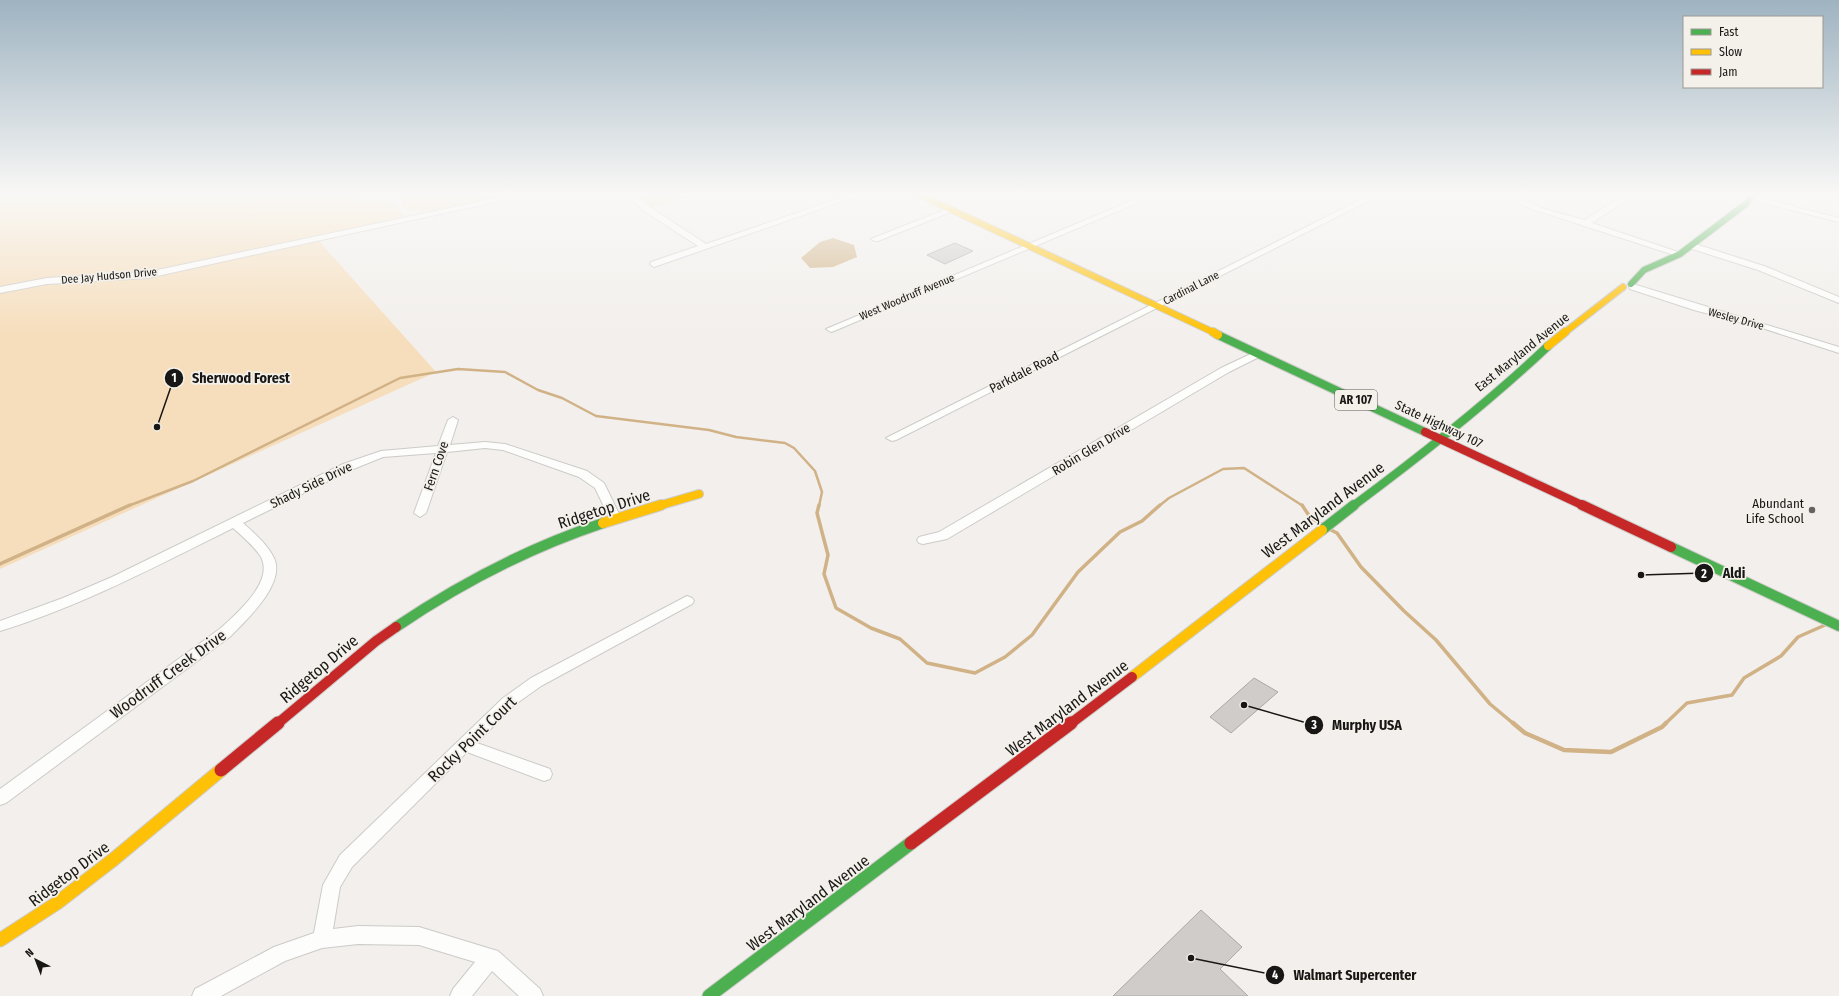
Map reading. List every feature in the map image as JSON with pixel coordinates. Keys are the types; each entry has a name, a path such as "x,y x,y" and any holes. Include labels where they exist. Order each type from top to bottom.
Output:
{"street":[{"name":"Dee Jay Hudson Drive","path":"3,289 46,281 148,275 305,241"},
{"path":"697,241 706,247"},
{"path":"654,264 722,241"},
{"name":"State Highway 107","path":"1019,241 1839,626"},
{"name":"West Woodruff Avenue","path":"831,329 1040,241"},
{"name":"Cardinal Lane","path":"1156,305 1283,241"},
{"path":"1642,241 1680,254"},
{"name":"East Maryland Avenue","path":"1438,438 1526,368 1554,340 1630,283 1644,270 1680,254 1698,241"},
{"path":"1692,246 1761,268 1839,300"},
{"name":"Wesley Drive","path":"1630,283 1697,308 1765,326 1839,350"},
{"name":"Parkdale Road","path":"892,438 1156,305"},
{"name":"Robin Glen Drive","path":"923,540 943,536 1224,370 1257,354"},
{"name":"Fern Cove","path":"420,513 452,420"},
{"name":"West Maryland Avenue","path":"709,996 1202,624 1319,531 1396,474 1438,438"},
{"name":"Shady Side Drive","path":"0,626 68,601 117,580 235,523 347,466 380,454 485,444 505,447 583,474 600,486 616,520"},
{"name":"Ridgetop Drive","path":"0,940 57,903 114,859 376,641 418,610 457,586 542,545 699,494"},
{"name":"Woodruff Creek Drive","path":"0,798 226,632 253,605 269,578 269,560 254,541 235,523"},
{"name":"Rocky Point Court","path":"322,938 332,885 346,861 508,702 536,682 687,601"},
{"path":"465,745 544,774"},
{"path":"202,996 281,953 322,938 358,935 419,936 491,958 533,996"},
{"path":"460,996 491,958"}],"shaded area":[{"path":"0,241 319,241 436,372 0,569"},
{"path":"843,241 854,245 857,257 833,267 810,268 801,258 820,242"}],"building":[{"path":"955,243 973,251 945,264 927,255"},
{"path":"1254,678 1278,692 1231,733 1210,717"},
{"path":"1201,910 1242,947 1220,969 1248,996 1113,996"}],"waterway":[{"path":"128,506 193,481 400,378 458,369 505,372 538,390 562,398 596,416 709,430 736,437 785,443 794,448 815,471 822,492 819,506"},
{"path":"1159,506 1169,498 1223,469 1244,468 1302,506"},
{"path":"0,564 130,505"},
{"path":"819,505 817,513 828,555 824,574 836,608 871,628 900,639 927,663 975,673 1005,657 1032,635 1078,572 1120,532 1142,521 1160,505"},
{"path":"1302,506 1310,517 1321,524"},
{"path":"1331,530 1337,533 1361,567 1404,611 1436,640 1490,704 1514,724"},
{"path":"1665,724 1687,703 1732,695 1744,678 1781,656 1798,637 1825,625"},
{"path":"1513,723 1525,733 1564,750 1611,752 1662,727 1665,724"}],"traffic: fast":[{"path":"1631,284 1644,270 1680,254 1696,241"},
{"path":"1218,335 1425,432"},
{"path":"1322,530 1396,474 1526,367 1548,346"},
{"path":"396,627 445,595 495,567 521,554 575,532 603,523"},
{"path":"1671,547 1839,626"},
{"path":"709,996 911,843"}],"traffic: slow":[{"path":"1019,241 1218,335"},
{"path":"1548,346 1623,287"},
{"path":"603,523 699,494"},
{"path":"1132,677 1322,530"},
{"path":"0,940 57,903 114,859 221,770"}],"traffic: jam":[{"path":"1425,432 1671,547"},
{"path":"221,770 376,641 396,627"},
{"path":"911,843 1132,677"}],"place":[{"name":"Sherwood Forest","path":"157,427"},
{"name":"Abundant Life School","path":"1812,510"},
{"name":"Aldi","path":"1641,575"},
{"name":"Murphy USA","path":"1244,705"},
{"name":"Walmart Supercenter","path":"1191,958"}]}
